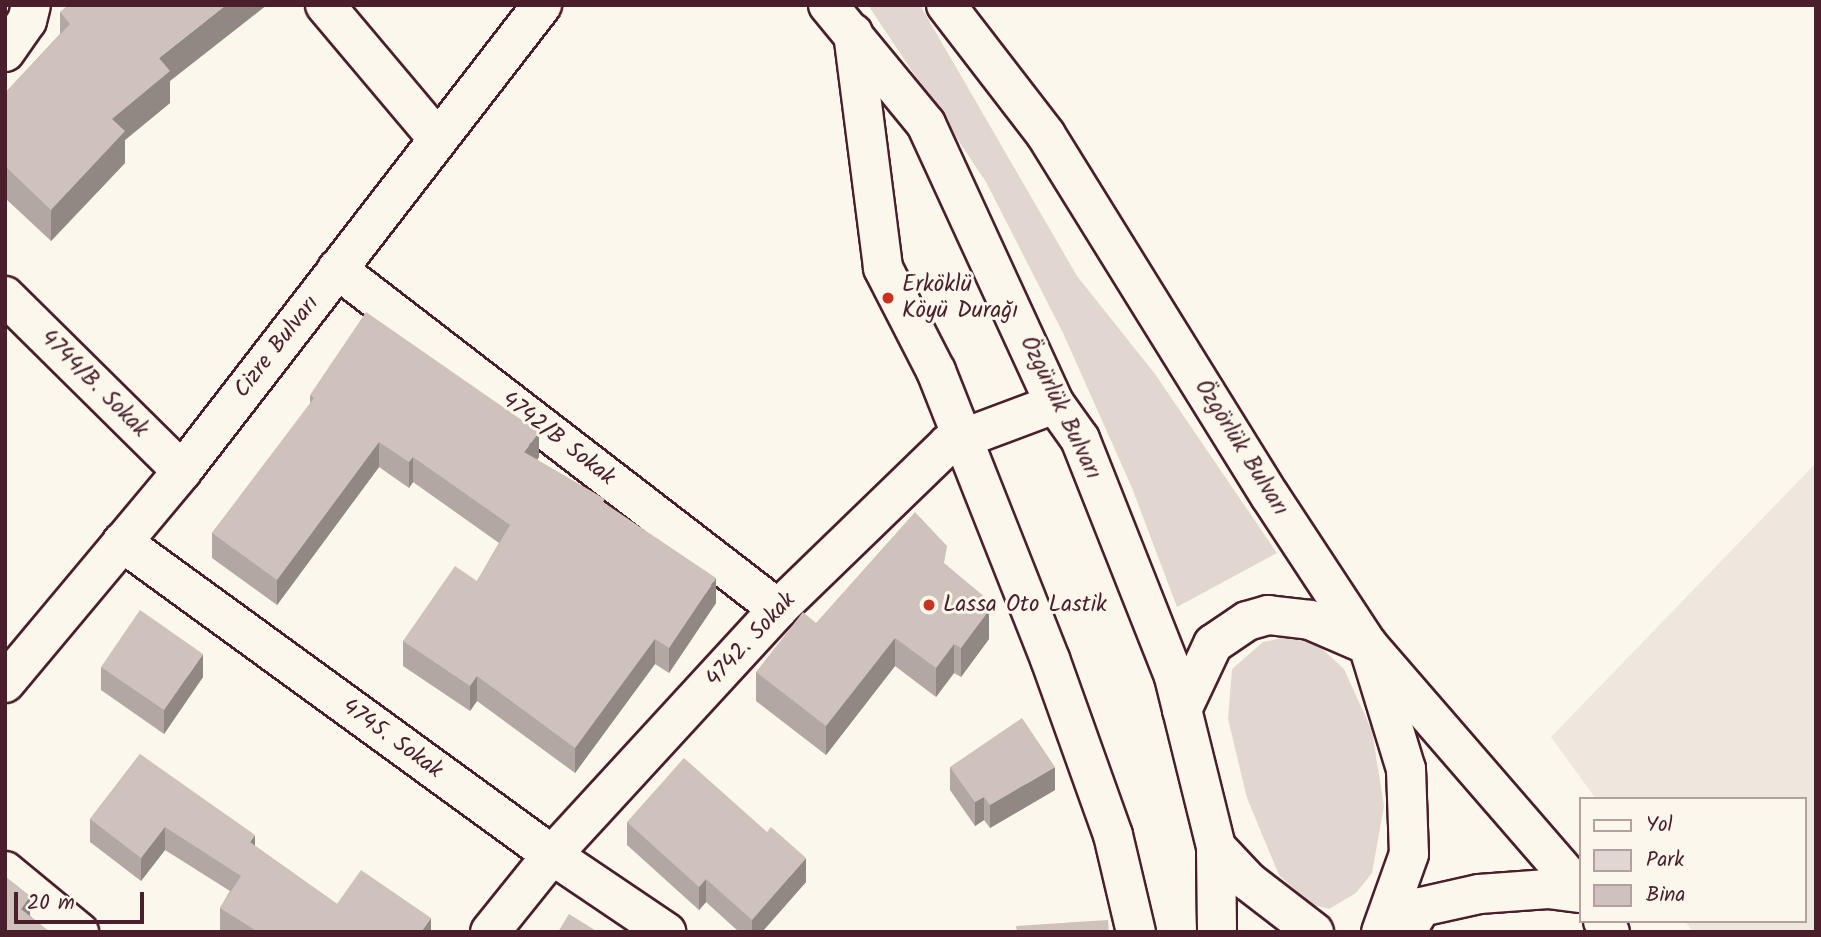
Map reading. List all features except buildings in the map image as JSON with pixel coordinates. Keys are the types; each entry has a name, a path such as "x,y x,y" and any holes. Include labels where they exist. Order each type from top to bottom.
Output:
{"street":[{"path":"5,52 27,21 31,5"},
{"path":"325,5 437,138"},
{"name":"Cizre Bulvarı","path":"5,683 182,471 541,5"},
{"name":"Özgörlük Bulvarı","path":"946,5 1045,135 1270,496 1368,645 1406,769 1409,854 1400,920"},
{"path":"841,19 883,268 936,371 964,439 1113,835 1136,932"},
{"name":"Özgürlük Bulvarı","path":"841,19 926,124 1055,404 1080,439 1174,677 1216,847 1217,932"},
{"name":"4742/B Sokak","path":"337,270 778,609"},
{"name":"4744/B. Sokak","path":"5,296 182,471"},
{"name":"4742. Sokak","path":"490,932 552,855 778,609 948,444 1055,404"},
{"name":"4745. Sokak","path":"122,542 552,855 666,932"},
{"path":"1182,710 1213,644 1247,621 1268,615 1310,620 1368,645 1580,891"},
{"path":"1216,847 1249,882 1314,932"},
{"path":"5,871 79,932"},
{"path":"1351,932 1400,920 1479,894 1548,889 1580,892"}],"shaded area":[{"path":"1816,463 1816,932 1693,932 1686,923 1807,923 1807,797 1595,797 1551,737"}],"green space":[{"path":"868,5 920,5 1077,276 1155,374 1277,553 1177,607 1132,488 1063,333 986,182"},
{"path":"1288,637 1318,645 1344,669 1372,731 1384,806 1372,873 1356,893 1329,909 1310,904 1279,875 1247,798 1228,719 1232,669 1263,642"}],"place":[{"name":"Erköklü Köyü Durağı","path":"888,298"},
{"name":"Lassa Oto Lastik","path":"929,605"}]}
